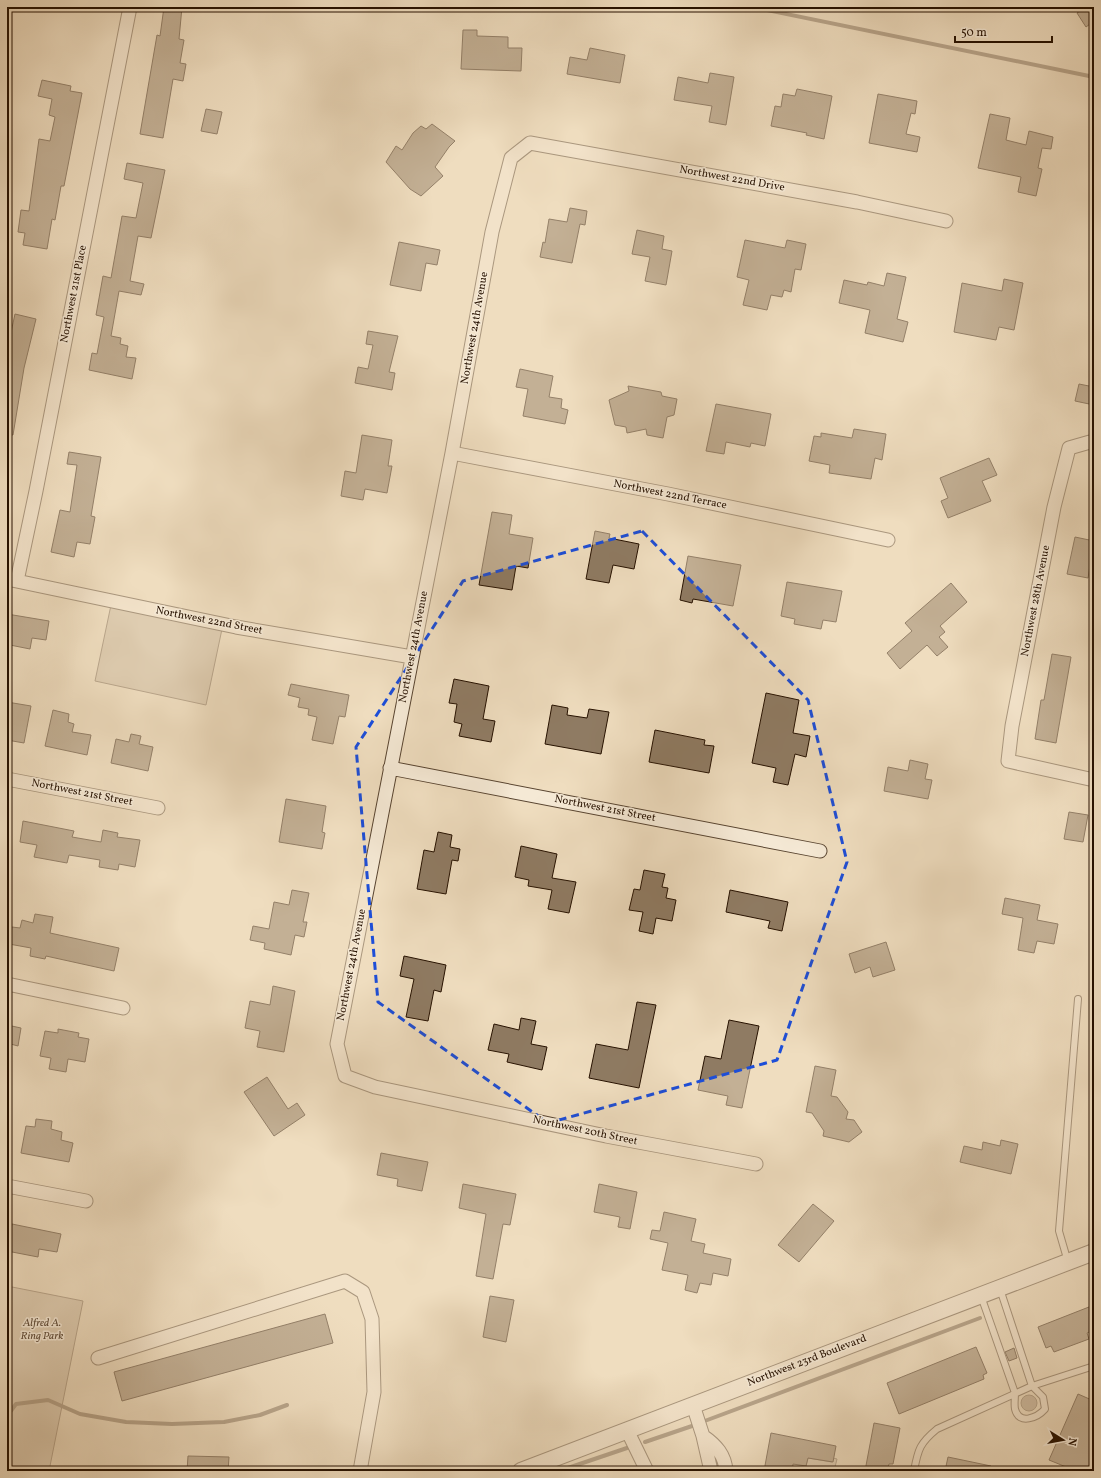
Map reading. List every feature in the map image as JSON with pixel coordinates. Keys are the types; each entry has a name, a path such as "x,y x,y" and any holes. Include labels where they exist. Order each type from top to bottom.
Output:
{"street":[{"name":"Northwest 21st Place","path":"12,580 130,7"},
{"name":"Northwest 22nd Drive","path":"520,151 530,143 555,147 857,202 946,221"},
{"name":"Northwest 24th Avenue","path":"414,1095 375,1087 345,1076 337,1044 452,453 492,232 511,158 520,151"},
{"name":"Northwest 28th Avenue","path":"1094,443 1090,442 1069,448 1054,507 1012,726 1008,761 1094,780"},
{"name":"Northwest 22nd Terrace","path":"452,453 668,494 888,540"},
{"name":"Northwest 22nd Street","path":"12,580 236,627 412,657"},
{"name":"Northwest 21st Street","path":"390,768 820,851"},
{"name":"Northwest 21st Street","path":"7,779 158,808"},
{"path":"7,984 123,1008"},
{"name":"Northwest 20th Street","path":"414,1095 606,1136 756,1164"},
{"path":"7,1186 86,1201"},
{"name":"Northwest 23rd Boulevard","path":"522,1471 1094,1252"},
{"path":"98,1358 345,1281 363,1292 372,1319 374,1392 360,1471"},
{"path":"692,1405 703,1436 711,1471"},
{"path":"627,1430 647,1471"},
{"path":"703,1436 714,1445 722,1455 726,1471"}],"lane":[{"path":"1068,1262 1059,1231 1078,999"},
{"path":"980,1296 1015,1393 1015,1410 1020,1417 1029,1419 1039,1416 1045,1409 1043,1397 1032,1386 1000,1288"},
{"path":"914,1471 918,1449 925,1439 937,1428 1032,1386 1094,1366"}],"highlighted area":[{"path":"642,531 808,700 847,862 777,1060 548,1123 378,1002 356,747 463,581"}],"green space":[{"path":"111,605 222,629 206,705 95,681"},
{"name":"Alfred A. Ring Park","path":"7,1286 83,1301 49,1471 7,1471"},
{"path":"808,1458 832,1462 833,1458 837,1459 834,1471 792,1471 793,1464 806,1466"}],"shaded area":[{"path":"1026,1395 1032,1395 1037,1400 1035,1409 1032,1411 1026,1411 1021,1406 1021,1400"}],"building":[{"path":"164,7 182,7 179,39 184,40 180,63 186,64 183,81 173,79 163,138 140,134 157,35 160,36"},
{"path":"1086,7 1094,7 1094,21 1086,27 1077,13"},
{"path":"463,30 477,30 477,36 508,37 508,48 522,48 521,71 461,69"},
{"path":"590,48 625,55 620,83 567,74 570,57 587,60"},
{"path":"710,73 734,77 726,125 709,122 712,106 674,100 678,77 708,83"},
{"path":"42,80 71,86 70,91 82,93 64,186 61,186 55,220 52,219 47,249 23,245 25,233 18,232 21,210 29,211 39,139 50,141 55,117 49,115 52,99 38,96"},
{"path":"797,89 832,96 824,139 806,135 807,133 771,126 775,106 781,107 783,94 795,96"},
{"path":"878,94 917,101 915,114 911,113 906,134 920,137 917,152 869,143"},
{"path":"206,109 222,112 217,134 201,131"},
{"path":"990,114 1010,118 1006,140 1026,145 1029,131 1053,137 1051,149 1042,148 1038,168 1042,169 1036,196 1018,192 1021,177 978,168"},
{"path":"432,124 455,141 435,167 443,176 421,196 410,189 386,162 396,146 402,150 413,133 421,126 426,129"},
{"path":"127,163 165,170 151,238 138,236 130,281 144,284 141,295 119,291 111,336 121,338 120,344 128,346 126,357 136,358 132,379 89,370 92,353 97,354 104,317 96,315 103,276 111,278 122,216 136,218 143,183 124,179"},
{"path":"570,208 587,211 585,225 580,224 572,263 540,257 543,242 545,243 549,219 567,222"},
{"path":"637,230 664,236 662,249 672,251 666,285 645,281 650,257 632,254"},
{"path":"745,240 785,248 787,240 806,244 801,270 795,269 791,292 784,290 782,297 771,295 767,310 743,305 749,280 737,277"},
{"path":"399,242 440,250 437,265 426,263 421,291 390,285"},
{"path":"887,273 906,277 897,319 908,322 903,342 865,333 870,310 839,303 844,280 867,285 868,282 884,286"},
{"path":"1004,279 1023,283 1014,330 999,327 996,340 954,332 962,283 1002,291"},
{"path":"15,314 36,319 24,368 13,435 7,434 7,351"},
{"path":"368,331 398,336 389,372 395,373 392,390 355,383 358,367 368,369 373,345 366,344"},
{"path":"520,369 553,376 549,397 562,399 561,408 568,410 565,424 523,416 528,389 516,387"},
{"path":"1079,384 1094,387 1094,405 1075,401"},
{"path":"628,386 661,392 662,396 677,399 674,415 667,417 663,438 647,435 646,429 627,433 626,427 615,425 609,400 629,391"},
{"path":"716,404 771,414 765,446 751,443 750,447 726,442 724,454 706,451"},
{"path":"854,429 886,434 882,460 875,458 871,479 829,473 830,465 809,461 814,436 821,437 821,433 852,438"},
{"path":"362,435 392,440 388,466 392,466 387,493 365,489 363,500 341,496 345,471 356,473"},
{"path":"69,452 101,457 91,516 95,517 90,544 77,542 74,557 51,552 60,510 70,512 77,465 67,464"},
{"path":"989,458 997,475 982,481 991,501 948,518 941,501 948,498 940,478"},
{"path":"492,512 512,515 509,534 533,538 528,568 516,566 512,590 479,585"},
{"path":"595,531 610,534 609,538 639,544 634,569 613,565 609,583 586,579"},
{"path":"1075,537 1094,541 1088,578 1067,574"},
{"path":"688,556 741,565 733,606 693,599 692,603 680,600"},
{"path":"787,582 842,591 836,622 823,620 821,629 794,624 795,619 781,616"},
{"path":"951,583 967,602 940,626 945,632 939,637 948,647 937,656 927,645 900,669 887,653 912,631 905,623"},
{"path":"7,614 49,621 46,640 32,638 30,649 10,645 11,637 7,636"},
{"path":"1052,654 1071,657 1056,743 1035,739 1041,700 1044,700"},
{"path":"454,679 489,686 483,719 495,721 491,742 459,736 462,724 454,722 457,704 449,703"},
{"path":"291,684 349,695 345,717 339,716 333,744 312,740 317,717 308,715 309,709 298,707 300,698 288,695"},
{"path":"766,693 799,700 793,733 810,736 806,757 795,754 788,785 773,782 776,768 752,763"},
{"path":"7,702 31,706 24,743 7,740"},
{"path":"552,705 568,708 567,715 587,718 589,709 609,712 601,754 545,744"},
{"path":"53,710 69,714 68,722 74,724 72,732 91,735 87,755 45,746"},
{"path":"655,730 705,740 704,745 714,746 709,773 649,762"},
{"path":"131,734 141,736 139,744 153,747 148,771 111,763 116,739 129,742"},
{"path":"910,760 928,764 925,779 932,780 928,799 884,791 888,767 908,771"},
{"path":"286,799 326,806 322,832 325,833 322,849 279,842"},
{"path":"1069,812 1088,815 1083,842 1064,839"},
{"path":"23,821 74,831 72,837 101,842 103,830 118,833 117,837 140,840 135,867 119,864 118,870 99,867 100,860 69,855 67,863 34,857 37,845 20,842"},
{"path":"438,832 452,835 450,847 460,849 458,861 452,860 446,894 417,889 424,850 434,852"},
{"path":"521,846 557,854 552,878 576,882 569,913 548,909 552,890 528,886 529,880 515,877"},
{"path":"644,870 665,874 662,887 668,888 666,898 676,900 672,921 656,918 653,934 639,931 643,912 629,910 634,889 640,890"},
{"path":"292,890 309,893 303,922 307,922 304,937 295,935 291,955 264,949 265,943 250,940 253,926 269,929 274,902 289,905"},
{"path":"730,890 788,902 782,931 768,928 770,921 726,912"},
{"path":"1005,898 1040,905 1037,920 1058,924 1054,944 1037,941 1034,953 1018,950 1023,918 1002,914"},
{"path":"35,914 53,917 50,933 119,948 114,971 46,956 45,959 30,956 31,948 9,944 12,927 20,928 22,920 33,923"},
{"path":"886,942 895,970 873,977 870,967 855,973 849,954"},
{"path":"404,956 446,965 441,992 434,990 428,1021 406,1017 414,979 400,976"},
{"path":"273,986 295,991 284,1052 257,1047 260,1031 245,1028 250,1001 270,1005"},
{"path":"637,1002 656,1005 639,1088 589,1078 596,1044 628,1050"},
{"path":"521,1018 536,1021 531,1044 547,1047 542,1070 507,1062 509,1054 488,1050 494,1024 519,1030"},
{"path":"729,1020 759,1026 742,1108 726,1105 728,1096 698,1090 705,1056 721,1059"},
{"path":"7,1025 21,1028 18,1046 7,1043"},
{"path":"58,1029 79,1033 78,1037 89,1039 85,1062 68,1059 66,1072 49,1069 51,1058 40,1056 45,1031 58,1033"},
{"path":"815,1066 836,1070 831,1096 837,1097 848,1112 846,1119 854,1120 862,1132 849,1142 823,1136 824,1131 812,1113 806,1112"},
{"path":"267,1077 288,1109 297,1103 305,1115 274,1136 244,1092"},
{"path":"36,1119 52,1121 51,1129 62,1132 61,1140 73,1143 69,1162 21,1153 26,1126 35,1127"},
{"path":"1001,1140 1018,1144 1011,1174 960,1162 964,1146 982,1150 983,1142 1000,1146"},
{"path":"381,1153 428,1162 422,1191 397,1186 398,1179 377,1175"},
{"path":"463,1184 516,1194 510,1225 503,1224 493,1279 476,1276 486,1214 459,1208"},
{"path":"599,1184 637,1192 630,1229 618,1227 620,1217 594,1212"},
{"path":"813,1204 834,1221 799,1262 778,1245"},
{"path":"664,1212 696,1219 691,1241 705,1244 703,1253 731,1259 728,1276 713,1273 711,1285 700,1283 697,1293 685,1290 688,1275 662,1270 668,1243 650,1239 652,1230 660,1231"},
{"path":"12,1224 61,1234 57,1252 39,1249 38,1257 7,1251"},
{"path":"490,1296 514,1300 506,1342 483,1337"},
{"path":"1094,1305 1094,1330 1087,1333 1089,1339 1054,1352 1051,1346 1046,1348 1038,1327"},
{"path":"325,1314 333,1343 122,1401 114,1372"},
{"path":"976,1347 987,1373 983,1375 984,1379 899,1414 887,1383"},
{"path":"1014,1348 1017,1358 1009,1361 1005,1352"},
{"path":"1078,1394 1094,1401 1094,1453 1087,1471 1076,1471 1049,1460"},
{"path":"874,1423 900,1428 893,1464 889,1464 887,1471 865,1471"},
{"path":"771,1433 836,1446 833,1462 808,1458 806,1466 793,1464 792,1471 764,1471"},
{"path":"188,1456 229,1457 228,1471 187,1471"},
{"path":"948,1457 991,1466 991,1471 945,1471"}],"waterway":[{"path":"752,7 1094,77"},
{"path":"702,1422 980,1318"},
{"path":"7,1416 16,1404 48,1400 80,1414 126,1422 172,1424 224,1422 260,1415 287,1405"},
{"path":"645,1442 695,1425"},
{"path":"559,1471 627,1448"}]}
